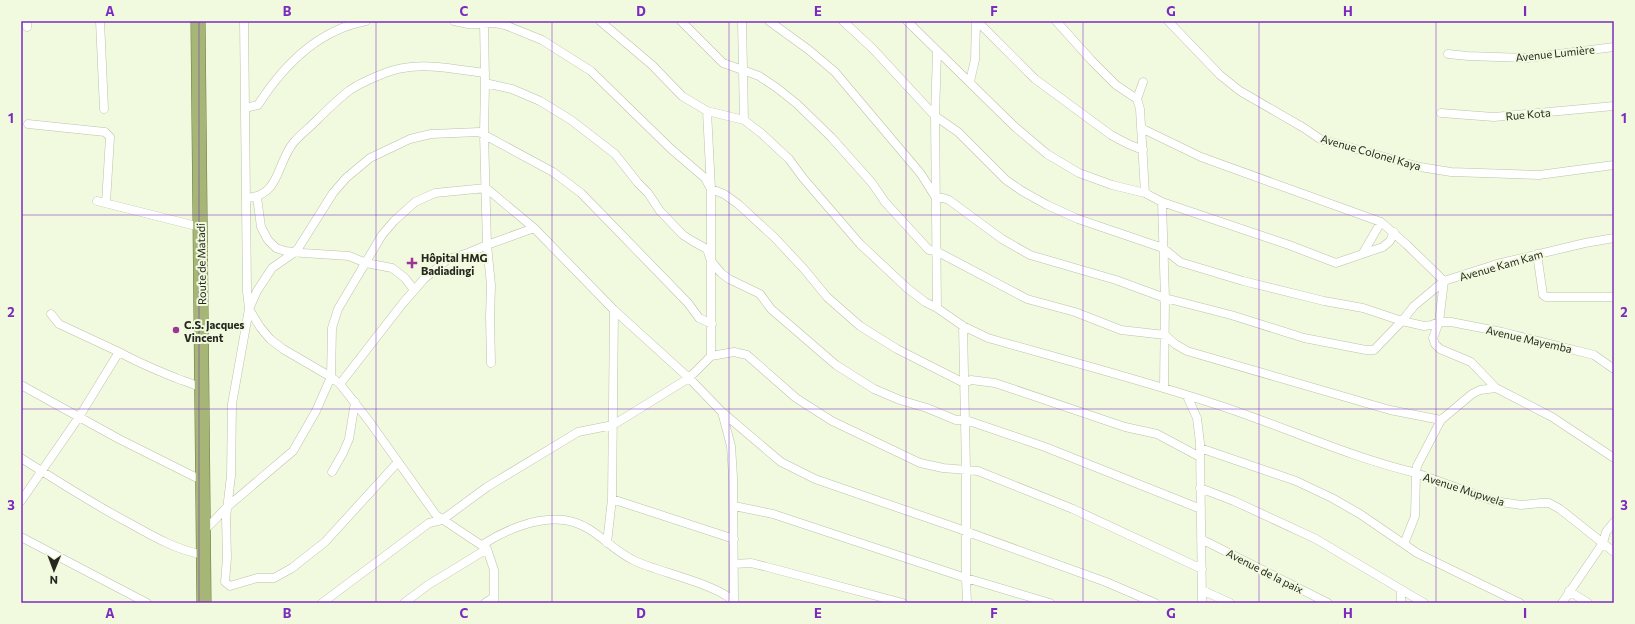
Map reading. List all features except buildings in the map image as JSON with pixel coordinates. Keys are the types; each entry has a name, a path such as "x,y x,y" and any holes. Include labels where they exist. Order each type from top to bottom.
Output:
{"highway":[{"name":"Route de Matadi","path":"198,21 204,603"}],"street":[{"path":"100,21 104,109"},
{"path":"244,21 247,291 249,309 260,327 270,339 283,349 331,377 340,384 436,515 484,547 494,570 494,600 485,603"},
{"path":"244,108 258,105 272,83 292,61 308,48 337,30 366,21"},
{"path":"454,21 468,24 484,22 505,25 542,40 591,71 671,149 705,178 711,189 724,194 738,204 774,237 804,269 827,297 860,326 897,349 964,383 972,380 995,383 1125,428 1157,434 1200,457"},
{"path":"600,21 652,65 682,96 707,111 744,120 742,21"},
{"path":"681,21 723,63 758,76 777,88 797,104 831,137 872,183 885,202 930,250 936,251 1027,299 1075,312 1121,330 1165,335 1175,344 1187,350 1390,410 1441,420"},
{"path":"769,21 809,50 835,72 921,174 936,198"},
{"path":"843,21 873,49 935,116 958,132 1006,180 1022,191 1078,219 1163,248"},
{"path":"907,21 937,52 970,81 1014,126 1047,154 1090,177 1145,193 1162,202 1289,245 1336,263 1383,247 1390,241 1394,232"},
{"path":"970,81 975,60 976,21"},
{"path":"976,21 1041,84 1110,135 1143,150"},
{"path":"1056,21 1116,85 1137,99"},
{"name":"Avenue Colonel Kaya","path":"1168,21 1220,75 1240,91 1304,128 1320,139 1420,167 1451,172 1539,175 1614,165"},
{"path":"484,22 484,134 487,244 492,285 490,317 491,364"},
{"name":"Avenue Lumière","path":"1448,54 1527,58 1614,47"},
{"path":"937,52 935,116 937,308"},
{"path":"246,198 257,197 266,192 273,184 290,148 335,103 352,89 384,73 404,67 434,67 485,73"},
{"path":"1143,82 1137,99 1140,109 1145,193"},
{"path":"485,83 512,89 540,101 571,120 615,154 634,179 648,193 660,211 683,234 707,249 711,261 721,273 729,279 760,294 771,309 842,369 874,389 956,420 966,420 1045,447 1201,509"},
{"name":"Rue Kota","path":"1441,114 1494,117 1614,106"},
{"path":"707,111 711,189 711,356"},
{"name":"Avenue Mupwela","path":"744,120 761,133 789,159 803,178 860,244 913,293 963,326 988,338 1164,388 1304,435 1385,466 1416,473 1494,501 1520,506 1550,503 1560,509 1614,552"},
{"path":"28,124 105,132 110,137 106,204"},
{"path":"1141,128 1200,157 1381,222 1394,232 1444,281 1438,322 1433,338 1435,344 1440,349 1471,362 1496,388 1552,417 1614,458"},
{"path":"398,462 326,542 292,568 274,578 257,578 230,586 225,582 227,558 227,507 231,476 232,404 249,309 257,291 272,268 295,252 333,193 346,178 370,158 410,138 431,134 479,132 553,172 581,193 688,303 699,318 712,324"},
{"path":"204,531 227,507 293,451 316,411 331,377 332,328 338,309 382,235 415,202 435,193 486,188 534,228 614,310 689,378 722,412 781,462 815,479 1106,582 1155,603"},
{"path":"257,197 262,227 268,240 276,248 285,251 349,256 366,263 392,268 405,278 414,290"},
{"name":"Avenue Kam Kam","path":"936,198 949,200 1002,239 1030,255 1116,280 1165,298 1231,315 1304,338 1366,350 1374,350 1402,321 1414,306 1444,281 1497,264 1585,243 1614,238"},
{"path":"97,201 200,227"},
{"path":"1162,202 1165,298 1164,388"},
{"path":"1363,253 1381,222"},
{"path":"340,384 414,290 424,279 448,259 468,254 487,244 534,228"},
{"name":"Avenue Mayemba","path":"1163,248 1180,262 1243,281 1309,297 1364,308 1402,321 1424,326 1432,325 1438,322 1451,322 1502,332 1594,355 1614,369"},
{"path":"1537,254 1543,296 1614,296"},
{"path":"608,542 612,499 614,310"},
{"path":"51,314 59,324 182,381 192,383 202,389"},
{"path":"963,326 966,420 967,603"},
{"path":"21,501 80,416 119,352"},
{"path":"322,603 430,523 442,520 487,487 578,432 613,425 689,378 711,356 734,352 747,356 796,398 832,421 920,463 943,468 978,471 1073,509 1202,569"},
{"path":"21,385 80,416 119,439 203,480"},
{"path":"1404,544 1415,516 1417,466 1441,420 1472,394 1480,390 1496,388"},
{"path":"1187,396 1197,418 1200,448 1202,603"},
{"path":"332,472 343,453 348,440 354,402"},
{"path":"722,412 731,446 734,506 734,602"},
{"path":"1200,448 1296,481 1332,498 1360,514 1416,553 1520,603"},
{"path":"21,458 104,509 162,541 188,552 204,555"},
{"path":"1200,488 1234,501 1316,539 1424,603"},
{"path":"612,499 734,539"},
{"path":"734,506 773,514 966,578 1050,603"},
{"path":"404,603 484,547 494,537 531,523 548,519 565,520 582,524 634,560 708,586 734,602"},
{"path":"1562,603 1603,543 1606,532 1614,522"},
{"path":"21,537 147,603"},
{"name":"Avenue de la paix","path":"1201,539 1328,603"},
{"path":"734,564 767,566 903,603"},
{"path":"1202,590 1230,603"},
{"path":"1401,590 1401,603"},
{"path":"1569,591 1588,603"}],"place":[{"name":"Hôpital HMG Badiadingi","path":"412,263"},
{"name":"C.S. Jacques Vincent","path":"176,330"}]}
